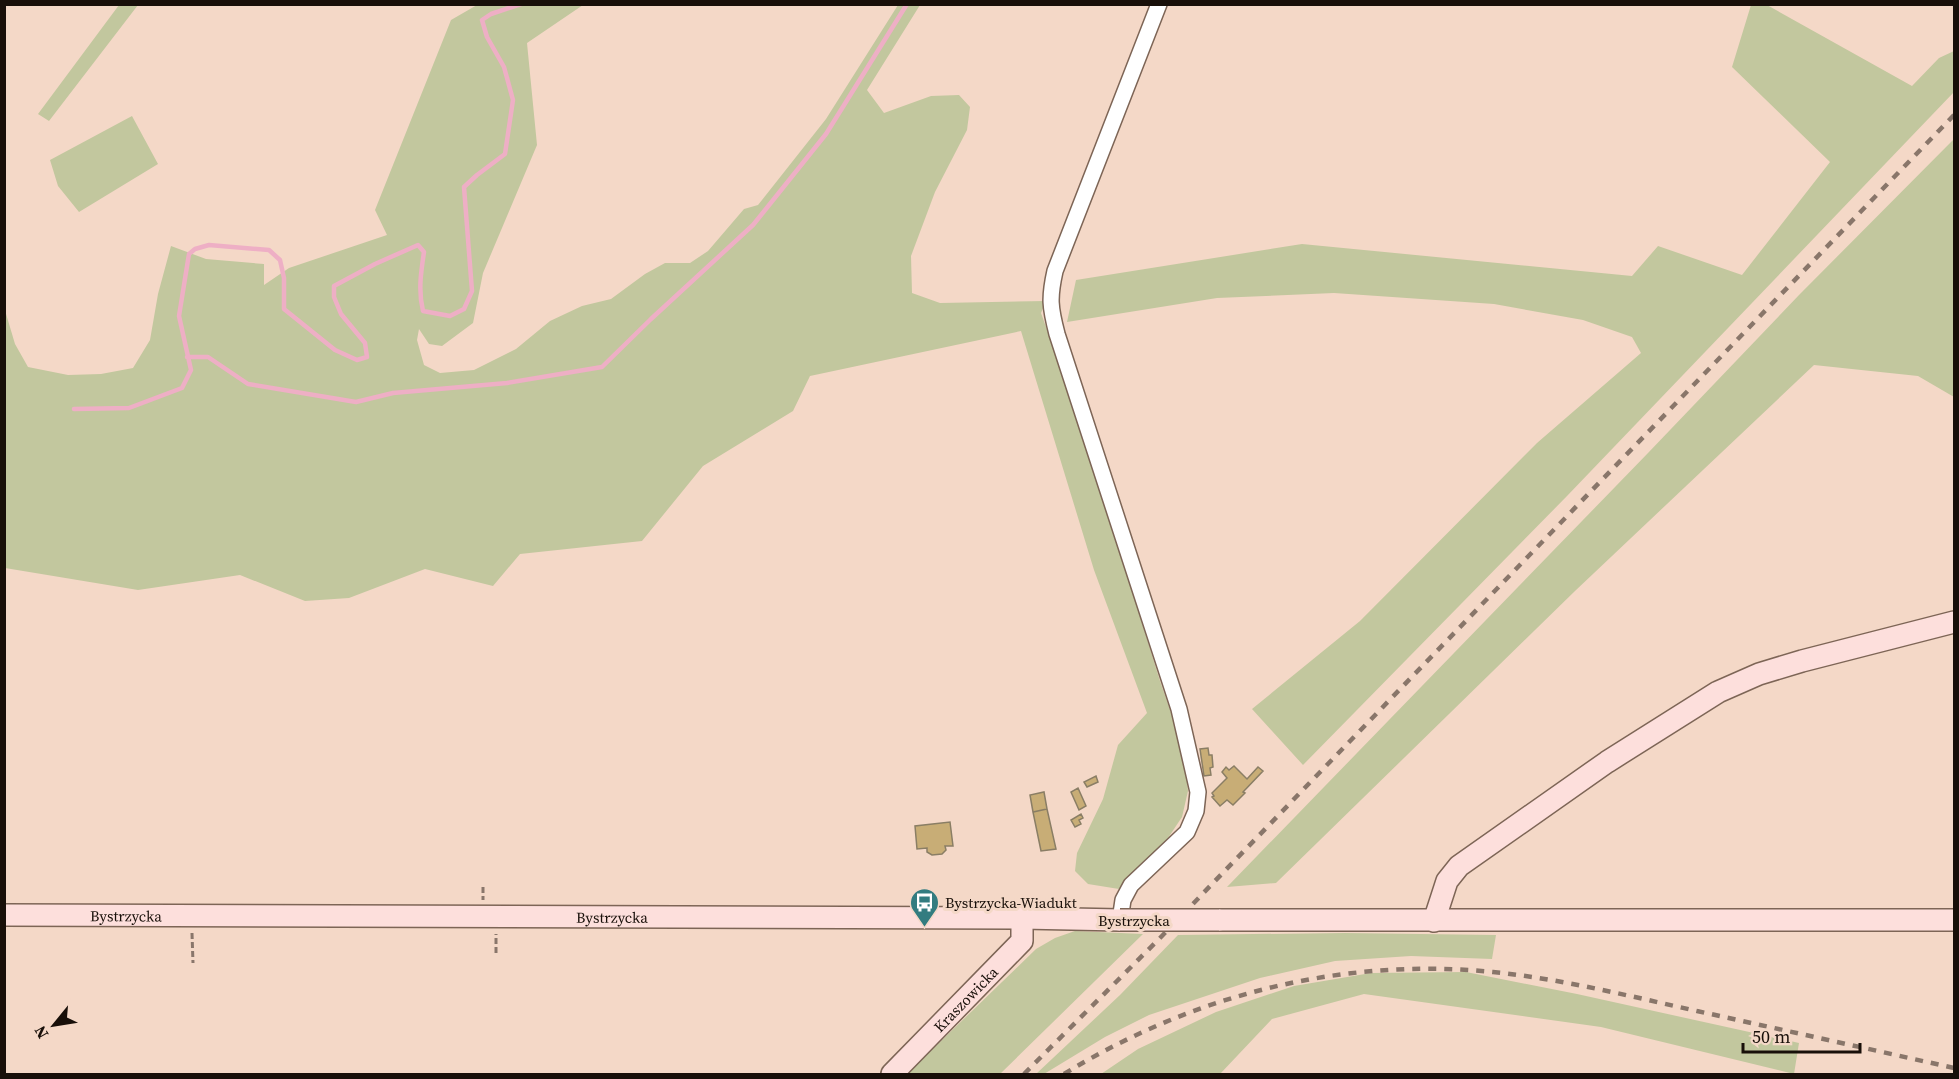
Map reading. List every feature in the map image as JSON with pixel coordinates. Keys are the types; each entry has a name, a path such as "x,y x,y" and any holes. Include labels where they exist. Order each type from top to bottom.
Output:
{"street":[{"path":"1120,920 1123,900 1131,885 1187,832 1196,811 1198,792 1179,709 1057,334 1050,295 1055,271 1159,4"},
{"path":"1434,921 1447,881 1459,866 1607,762 1718,692 1759,674 1802,661 1954,622"},
{"name":"Bystrzycka","path":"4,915 1434,921 1954,920"},
{"name":"Kraszowicka","path":"892,1074 1022,941 1022,918"}],"path":[{"path":"192,916 193,963"}],"green space":[{"path":"119,5 138,5 49,121 38,114"},
{"path":"477,5 583,5 527,43 537,145 483,273 473,323 442,346 429,344 419,329 417,340 424,365 440,373 474,370 516,349 550,321 582,306 611,299 645,274 665,263 690,263 708,251 744,209 758,205 826,119 898,5 920,5 867,90 884,113 931,96 959,95 970,107 967,130 935,192 911,256 912,293 940,303 1046,301 1041,313 1077,413 1160,681 1184,750 1188,791 1182,817 1166,841 1119,889 1088,884 1075,871 1077,853 1103,799 1118,745 1147,713 1094,570 1021,331 810,376 793,411 703,466 642,541 520,554 493,586 425,569 349,598 305,601 240,575 138,590 5,568 4,307 15,344 28,367 68,375 101,374 133,368 150,340 158,294 171,246 206,259 264,264 264,285 289,268 387,235 375,210 451,20"},
{"path":"1751,5 1767,5 1912,86 1939,58 1954,51 1954,92 1567,496 1303,765 1252,709 1360,621 1537,443 1641,353 1632,337 1583,320 1494,304 1334,293 1217,298 1067,322 1076,280 1302,244 1632,276 1658,246 1742,275 1830,162 1732,67"},
{"path":"132,116 158,164 79,212 58,186 50,160"},
{"path":"1954,139 1954,397 1918,376 1814,365 1575,591 1276,883 1227,887 1799,295"},
{"path":"1075,931 1143,934 1000,1074 907,1074 1036,949 1055,938"},
{"path":"1345,933 1496,935 1492,959 1411,956 1335,961 1260,978 1149,1015 1105,1037 1044,1074 1036,1074 1120,995 1178,935"},
{"path":"1466,972 1799,1043 1794,1074 1601,1027 1364,994 1272,1019 1220,1074 1101,1074 1138,1049 1216,1012 1294,986 1371,973"}],"building":[{"path":"1208,748 1209,755 1212,755 1213,767 1210,768 1211,775 1204,776 1200,749"},
{"path":"1234,766 1247,779 1258,767 1263,771 1233,805 1227,800 1220,806 1212,797 1214,796 1212,793 1227,778 1222,772 1226,767 1229,770"},
{"path":"1096,776 1098,782 1087,787 1084,782"},
{"path":"1078,788 1086,806 1079,810 1071,792"},
{"path":"1044,792 1047,809 1033,812 1030,795"},
{"path":"1047,809 1056,849 1041,851 1033,812"},
{"path":"1081,814 1083,818 1079,820 1081,824 1075,827 1071,820"},
{"path":"950,822 953,846 945,846 946,850 942,854 932,855 927,852 927,848 917,849 915,826"}],"waterway":[{"path":"74,409 129,408 182,388 191,370 179,316 189,254 195,249 209,245 269,250 280,260 284,278 284,309 335,350 357,360 367,357 365,343 341,314 334,297 334,286 375,264 418,245 424,252 420,289 423,311 450,316 464,309 472,291 464,187 505,154 513,100 504,67 487,37 482,20 491,14 521,4"},
{"path":"187,357 208,357 248,384 356,402 393,393 507,383 602,367 753,225 826,134 907,4"}],"railway":[{"path":"1024,1074 1160,938 1954,115"},
{"path":"1064,1074 1113,1046 1216,1003 1270,988 1324,977 1380,970 1436,969 1493,972 1570,983 1954,1068"}],"place":[{"name":"Bystrzycka-Wiadukt","path":"924,928"}]}
